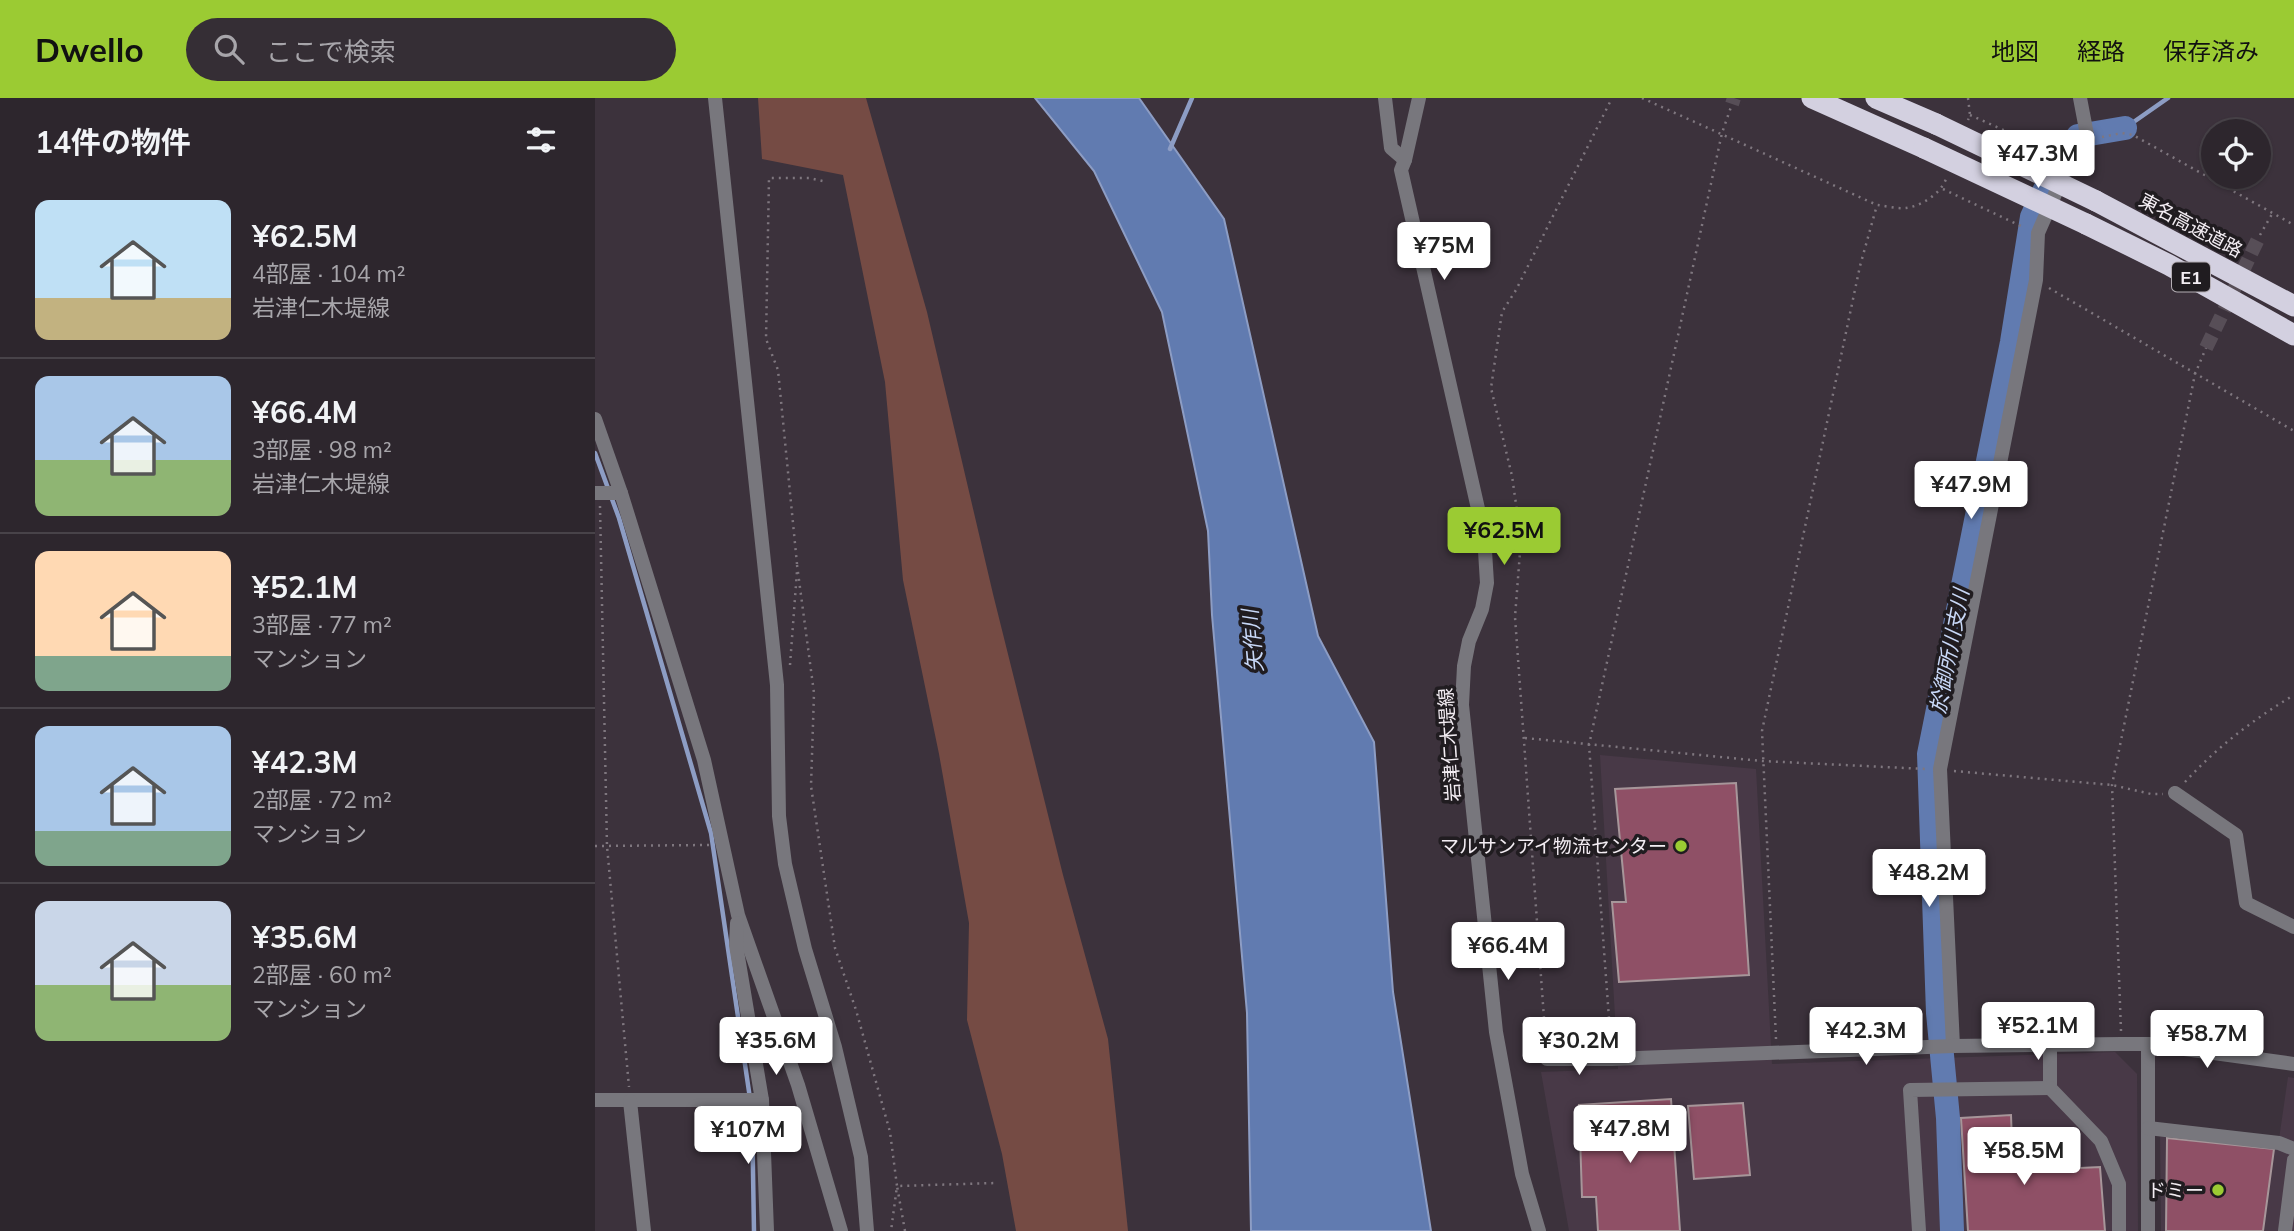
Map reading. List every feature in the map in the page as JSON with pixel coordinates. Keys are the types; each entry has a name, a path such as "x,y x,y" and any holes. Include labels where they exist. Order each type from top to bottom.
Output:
{"highway":[{"name":"E1","path":"1812,98 2086,224 2169,265 2294,335"},
{"name":"東名高速道路","path":"1876,98 2096,201 2294,306"}],"street":[{"path":"716,98 777,685 779,816 785,864 805,949 835,1047 861,1157 867,1231"},
{"path":"1385,98 1391,148 1405,160"},
{"name":"岩津仁木堤線","path":"1419,98 1401,170 1484,535 1487,583 1482,609 1469,641 1464,666 1462,705 1496,1032 1522,1174 1539,1231"},
{"path":"1953,1046 1940,769 2036,280 2038,233 2070,160 2088,139 2080,98"},
{"path":"595,419 621,493 704,760 737,915 798,1085 841,1231"},
{"path":"598,493 621,493"},
{"path":"2175,793 2236,835 2246,903 2294,928"},
{"path":"737,915 736,945 762,1100 767,1231"},
{"path":"1547,1059 1953,1046 2148,1044 2294,1064"},
{"path":"2148,1044 2148,1231"},
{"path":"2049,1045 2050,1088 2101,1141 2119,1184 2119,1231"},
{"path":"1919,1231 1910,1090 2050,1088"},
{"path":"595,1100 762,1100"},
{"path":"630,1101 644,1231"},
{"path":"2148,1128 2279,1143 2294,1149"},
{"path":"2285,1231 2294,1160"}],"path":[{"path":"1547,1059 1515,617 1521,538 1512,476 1491,388 1503,312 1612,98"},
{"path":"1642,98 1877,205 1906,208 1923,202 1943,189 2038,233"},
{"path":"1968,98 1970,115 2070,160"},
{"path":"1612,1059 1589,745 1722,133 1732,104"},
{"path":"2088,139 2133,135 2294,225"},
{"path":"827,182 809,178 769,178 766,340 778,370 797,565 814,693 811,786 835,948 856,1010 890,1132 905,1231"},
{"path":"1777,1053 1762,731 1860,266 1877,205"},
{"path":"2260,235 2272,213"},
{"path":"2036,280 2294,431"},
{"path":"2121,1044 2112,785 2195,374 2206,348"},
{"path":"598,493 607,846 630,1101"},
{"path":"789,672 797,565"},
{"path":"1525,738 1762,761 1940,769 2112,785 2151,794 2175,793 2221,747 2260,715 2294,694"},
{"path":"595,846 723,845"},
{"path":"897,1186 996,1183"},
{"path":"891,1231 897,1186"}],"shaded area":[{"path":"758,98 866,98 927,312 993,594 1063,875 1108,1039 1128,1231 1016,1231 1002,1154 967,1020 969,923 939,754 903,580 885,382 843,175 762,159"},
{"path":"1600,755 1756,769 1772,1064 2115,1052 2137,1074 2138,1231 1569,1231 1541,1072 1618,1069"},
{"name":"ドミー","path":"2288,1077 2294,1078 2294,1231 2161,1231 2160,1133 2278,1146"}],"water":[{"name":"矢作川","path":"1035,98 1139,98 1224,219 1318,636 1374,742 1393,992 1431,1231 1251,1231 1247,1013 1212,615 1208,531 1162,312 1094,171"}],"building":[{"name":"マルサンアイ物流センター","path":"1736,783 1749,975 1619,982 1612,902 1626,902 1615,789"},
{"path":"1671,1099 1680,1231 1598,1231 1596,1197 1582,1197 1579,1105"},
{"path":"1743,1103 1750,1175 1694,1179 1688,1106"},
{"path":"2011,1115 2013,1171 2100,1167 2105,1231 1968,1231 1961,1118"},
{"name":"ドミー","path":"2167,1138 2274,1149 2263,1231 2166,1231"}],"waterway":[{"path":"1170,149 1192,98"},
{"path":"2125,128 2168,98"},
{"name":"於御所川支川","path":"1952,1231 1948,1118 1938,1013 1929,754 2012,342 2032,217 2058,162 2078,136 2125,128"},
{"path":"595,453 619,518 711,833 752,1112 754,1231"}],"tunnel":[{"path":"1732,104 1734,98"},
{"path":"2206,348 2260,235"}],"place":[{"name":"マルサンアイ物流センター","path":"1681,846"},
{"name":"ドミー","path":"2218,1190"}]}
